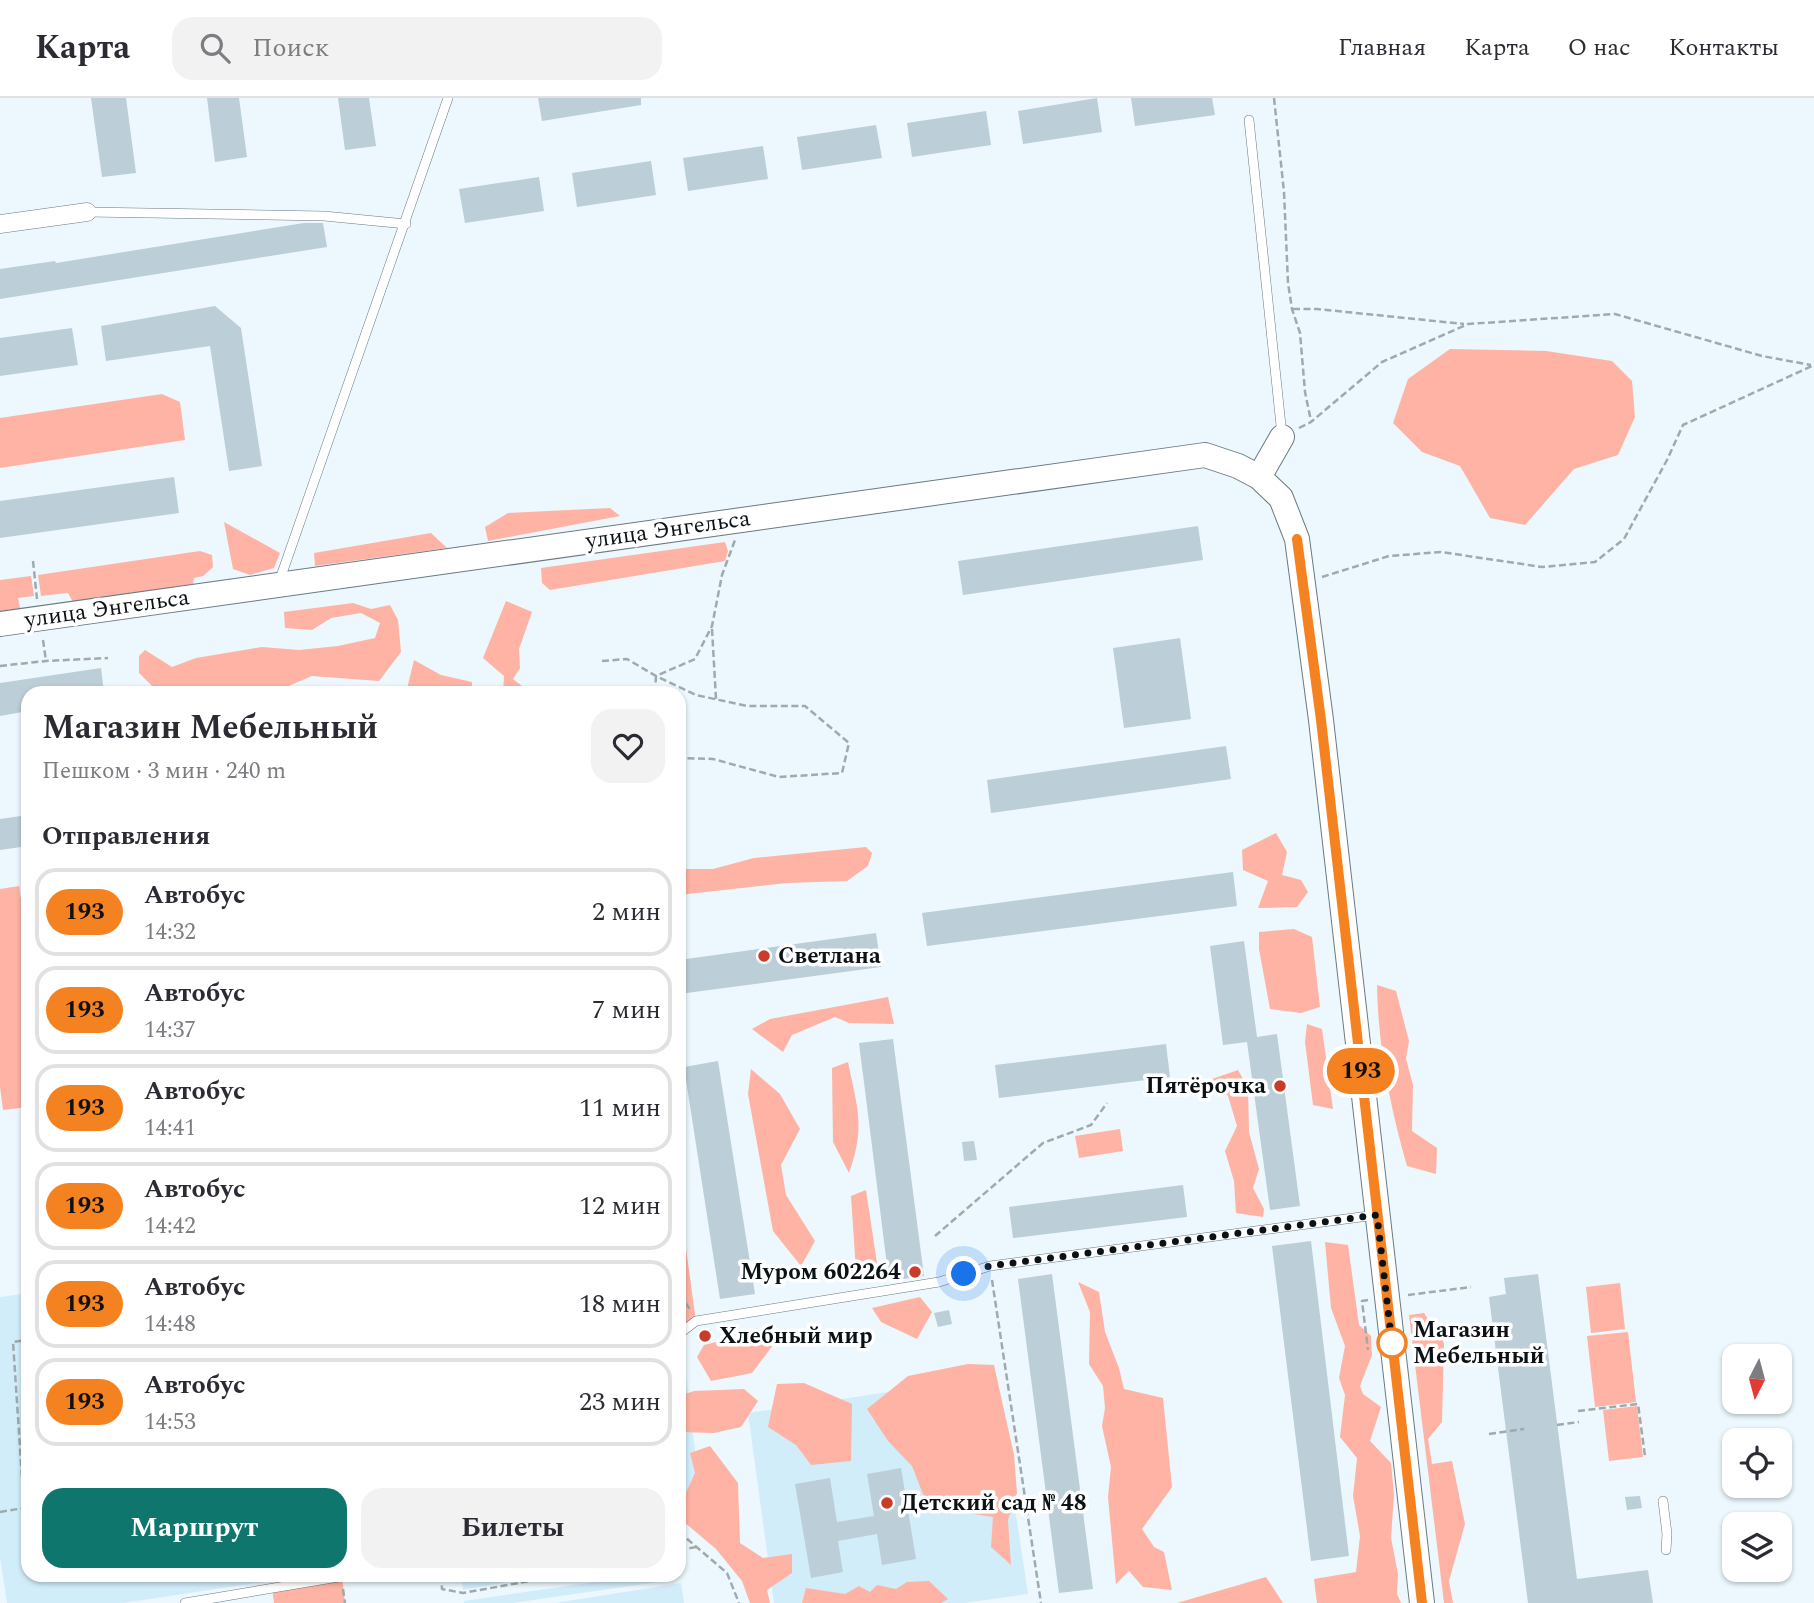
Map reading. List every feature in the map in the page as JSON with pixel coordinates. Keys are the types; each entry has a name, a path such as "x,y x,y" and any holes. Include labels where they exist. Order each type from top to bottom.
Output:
{"street":[{"path":"0,224 87,212"},
{"path":"1259,477 1282,437"},
{"name":"улица Энгельса","path":"0,624 1205,455 1238,466 1259,477 1280,498 1297,539 1321,720 1422,1603"}],"lane":[{"path":"278,585 449,98"},
{"path":"1249,120 1282,437"},
{"path":"87,212 324,216 406,224"},
{"path":"686,1329 696,1321 939,1282 990,1266 1377,1215"},
{"path":"1663,1501 1666,1550"},
{"path":"185,1603 309,1582"}],"path":[{"path":"1274,98 1284,192 1288,283 1292,309 1300,333 1305,392 1311,422"},
{"path":"1292,309 1317,309 1468,324 1615,314 1762,356 1813,366"},
{"path":"1282,437 1311,422 1382,362 1468,324"},
{"path":"1303,583 1389,556 1441,552 1542,567 1595,562 1624,539 1683,425 1813,366"},
{"path":"716,699 712,626 722,575 744,519"},
{"path":"656,676 695,659 712,626"},
{"path":"0,666 108,658"},
{"path":"602,661 627,659 677,686"},
{"path":"655,686 656,676"},
{"path":"686,691 747,706 805,706 849,743 842,773 779,777 713,759 686,758"},
{"path":"935,1236 1042,1143 1091,1125 1107,1103"},
{"path":"990,1266 1041,1603"},
{"path":"1402,1296 1471,1287"},
{"path":"1368,1350 1362,1301 1371,1300"},
{"path":"686,1304 695,1316"},
{"path":"21,1340 13,1342 21,1445"},
{"path":"1577,1411 1638,1404 1645,1456"},
{"path":"1557,1425 1579,1422"},
{"path":"1489,1434 1524,1429"},
{"path":"0,1512 21,1510"},
{"path":"686,1538 727,1573 739,1603"},
{"path":"686,1549 696,1547"},
{"path":"441,1582 442,1589 463,1593 525,1582"}],"shaded area":[{"path":"1450,349 1546,351 1612,361 1632,381 1635,417 1618,455 1574,469 1525,525 1490,518 1460,466 1422,452 1393,423 1408,379"},
{"path":"162,394 180,402 185,440 0,468 0,418"},
{"path":"610,508 620,516 488,541 485,527 508,513"},
{"path":"224,522 280,553 274,568 250,575 233,569"},
{"path":"431,533 447,548 315,566 314,553"},
{"path":"725,542 728,551 725,561 550,590 542,583 541,568"},
{"path":"200,551 212,555 213,567 203,576 194,578 193,584 73,602 68,593 41,596 38,575"},
{"path":"31,576 34,596 18,598 20,608 0,611 0,580"},
{"path":"506,601 532,612 519,649 520,668 513,679 522,686 503,686 504,676 483,658"},
{"path":"353,603 371,609 390,605 398,620 401,652 379,681 312,676 288,686 152,686 139,673 139,656 145,650 172,667 196,658 262,647 299,650 338,646 375,638 380,623 361,613 331,618 312,630 285,628 284,612"},
{"path":"414,660 441,675 472,682 472,686 408,686"},
{"path":"1276,833 1287,852 1282,875 1301,880 1308,892 1297,907 1258,908 1268,881 1243,870 1242,850"},
{"path":"866,847 872,853 868,866 847,881 787,883 686,894 686,869 713,869 754,858"},
{"path":"19,886 21,900 21,1108 3,1110 0,1087 0,889"},
{"path":"1294,929 1312,937 1320,1007 1301,1013 1270,1009 1259,949 1259,932"},
{"path":"1377,985 1396,991 1409,1041 1406,1059 1413,1085 1412,1131 1437,1148 1436,1174 1407,1166 1386,1076"},
{"path":"888,997 894,1024 849,1023 835,1017 792,1035 783,1052 752,1029 770,1019"},
{"path":"1307,1024 1322,1029 1333,1109 1313,1105 1305,1042"},
{"path":"848,1062 859,1129 849,1173 833,1142 832,1068"},
{"path":"751,1069 780,1094 800,1129 781,1165 786,1195 815,1241 801,1266 773,1231 748,1094"},
{"path":"1238,1070 1248,1088 1249,1132 1259,1169 1253,1188 1264,1209 1263,1217 1236,1213 1234,1181 1225,1151 1237,1126 1228,1096 1212,1079"},
{"path":"1120,1129 1123,1151 1079,1158 1075,1136"},
{"path":"866,1190 878,1270 856,1271 851,1196"},
{"path":"1325,1242 1348,1245 1359,1325 1371,1336 1372,1355 1360,1386 1363,1394 1381,1407 1370,1441 1391,1463 1394,1495 1391,1538 1398,1574 1397,1594 1401,1603 1317,1603 1314,1579 1356,1572 1360,1536 1353,1496 1357,1458 1340,1437 1345,1395 1339,1378 1345,1346 1331,1308"},
{"path":"686,1249 696,1321 686,1322"},
{"path":"1078,1282 1099,1292 1105,1332 1124,1389 1163,1398 1172,1487 1142,1529 1154,1547 1164,1552 1172,1590 1143,1587 1129,1571 1116,1584 1108,1497 1111,1467 1102,1426 1105,1408 1103,1386 1089,1364 1090,1312"},
{"path":"1620,1283 1625,1329 1591,1333 1586,1287"},
{"path":"21,1294 21,1582 263,1582 123,1603 7,1603 0,1557 0,1297"},
{"path":"920,1297 932,1312 917,1339 881,1322 872,1308"},
{"path":"1424,1313 1444,1343 1442,1422 1428,1439 1432,1464 1452,1461 1465,1524 1449,1581 1453,1603 1444,1603 1409,1315"},
{"path":"757,1328 773,1345 752,1373 711,1381 697,1357 704,1345 736,1337"},
{"path":"1628,1332 1636,1402 1595,1407 1587,1336"},
{"path":"968,1364 994,1365 1014,1455 1017,1493 1008,1520 1011,1565 991,1547 993,1517 943,1509 926,1502 912,1466 888,1441 867,1409 908,1376"},
{"name":"Детский сад № 48","path":"995,1376 1028,1594 964,1603 774,1603 748,1413"},
{"path":"686,1377 700,1491 686,1492"},
{"path":"804,1383 852,1404 851,1461 811,1465 796,1445 768,1427 777,1384"},
{"path":"744,1389 758,1401 741,1427 714,1433 686,1432 686,1394"},
{"path":"1637,1406 1643,1457 1609,1461 1603,1410"},
{"path":"710,1446 738,1483 740,1543 763,1558 792,1554 792,1573 767,1590 770,1603 750,1603 742,1581 716,1549 686,1524 686,1492 695,1473 690,1453"},
{"path":"1266,1577 1283,1603 1177,1603"},
{"path":"929,1581 948,1599 941,1603 802,1603 806,1588 845,1594 859,1586 870,1592 877,1585 896,1589 907,1582"},
{"path":"307,1582 343,1582 345,1603 274,1603 272,1588"},
{"path":"462,1582 508,1582 463,1590"},
{"path":"595,1582 658,1582 512,1603 464,1601"},
{"path":"681,1583 684,1603 555,1603"}],"building":[{"path":"91,98 126,98 136,173 102,177"},
{"path":"207,98 239,98 247,157 215,162"},
{"path":"338,98 369,98 376,146 345,150"},
{"path":"538,98 641,98 641,105 542,121"},
{"path":"1097,98 1102,132 1023,144 1018,111"},
{"path":"1131,98 1212,98 1215,115 1135,126"},
{"path":"986,111 991,145 912,157 907,123"},
{"path":"876,125 882,158 802,170 797,137"},
{"path":"763,146 768,179 688,191 683,158"},
{"path":"651,161 656,195 577,207 572,173"},
{"path":"539,177 544,211 465,223 459,189"},
{"path":"304,223 323,223 327,247 0,299 0,269 56,263"},
{"path":"215,306 241,328 262,466 229,471 210,346 106,361 101,326"},
{"path":"72,328 78,365 0,376 0,338"},
{"path":"174,477 179,513 0,538 0,501"},
{"path":"1198,526 1203,560 963,595 958,561"},
{"path":"1180,638 1191,719 1124,728 1113,648"},
{"path":"101,668 103,686 21,686 21,712 0,716 0,683"},
{"path":"1226,746 1231,779 991,813 987,780"},
{"path":"21,816 21,847 0,850 0,819"},
{"path":"1233,872 1237,906 927,946 922,913"},
{"path":"876,933 881,967 686,993 686,959"},
{"path":"1244,941 1257,1037 1277,1034 1300,1206 1270,1210 1247,1042 1223,1045 1210,946"},
{"path":"893,1039 924,1276 889,1281 859,1043"},
{"path":"1166,1044 1170,1077 999,1098 995,1065"},
{"path":"718,1061 755,1294 720,1299 686,1067"},
{"path":"974,1141 977,1160 964,1161 962,1142"},
{"path":"1183,1185 1187,1217 1013,1238 1009,1207"},
{"path":"1311,1241 1349,1556 1311,1561 1272,1246"},
{"path":"1052,1274 1093,1589 1059,1593 1018,1279"},
{"path":"1538,1274 1577,1579 1648,1570 1653,1603 1528,1603 1489,1297 1506,1294 1504,1278"},
{"path":"949,1310 952,1324 938,1327 934,1313"},
{"path":"901,1468 916,1559 882,1565 877,1534 838,1541 843,1572 811,1578 795,1484 830,1478 837,1522 874,1516 867,1474"},
{"path":"1640,1496 1642,1508 1627,1510 1625,1497"}],"bus line":[{"name":"193","path":"1297,539 1321,720 1422,1603"}],"place":[{"name":"Светлана","path":"764,956"},
{"name":"Пятёрочка","path":"1280,1086"},
{"name":"Муром 602264","path":"915,1272"},
{"name":"Хлебный мир","path":"705,1336"},
{"name":"Магазин Мебельный","path":"1392,1343"},
{"name":"Детский сад № 48","path":"887,1503"}],"route":[{"path":"964,1274 990,1266 1377,1215 1393,1353 1392,1343"}]}
